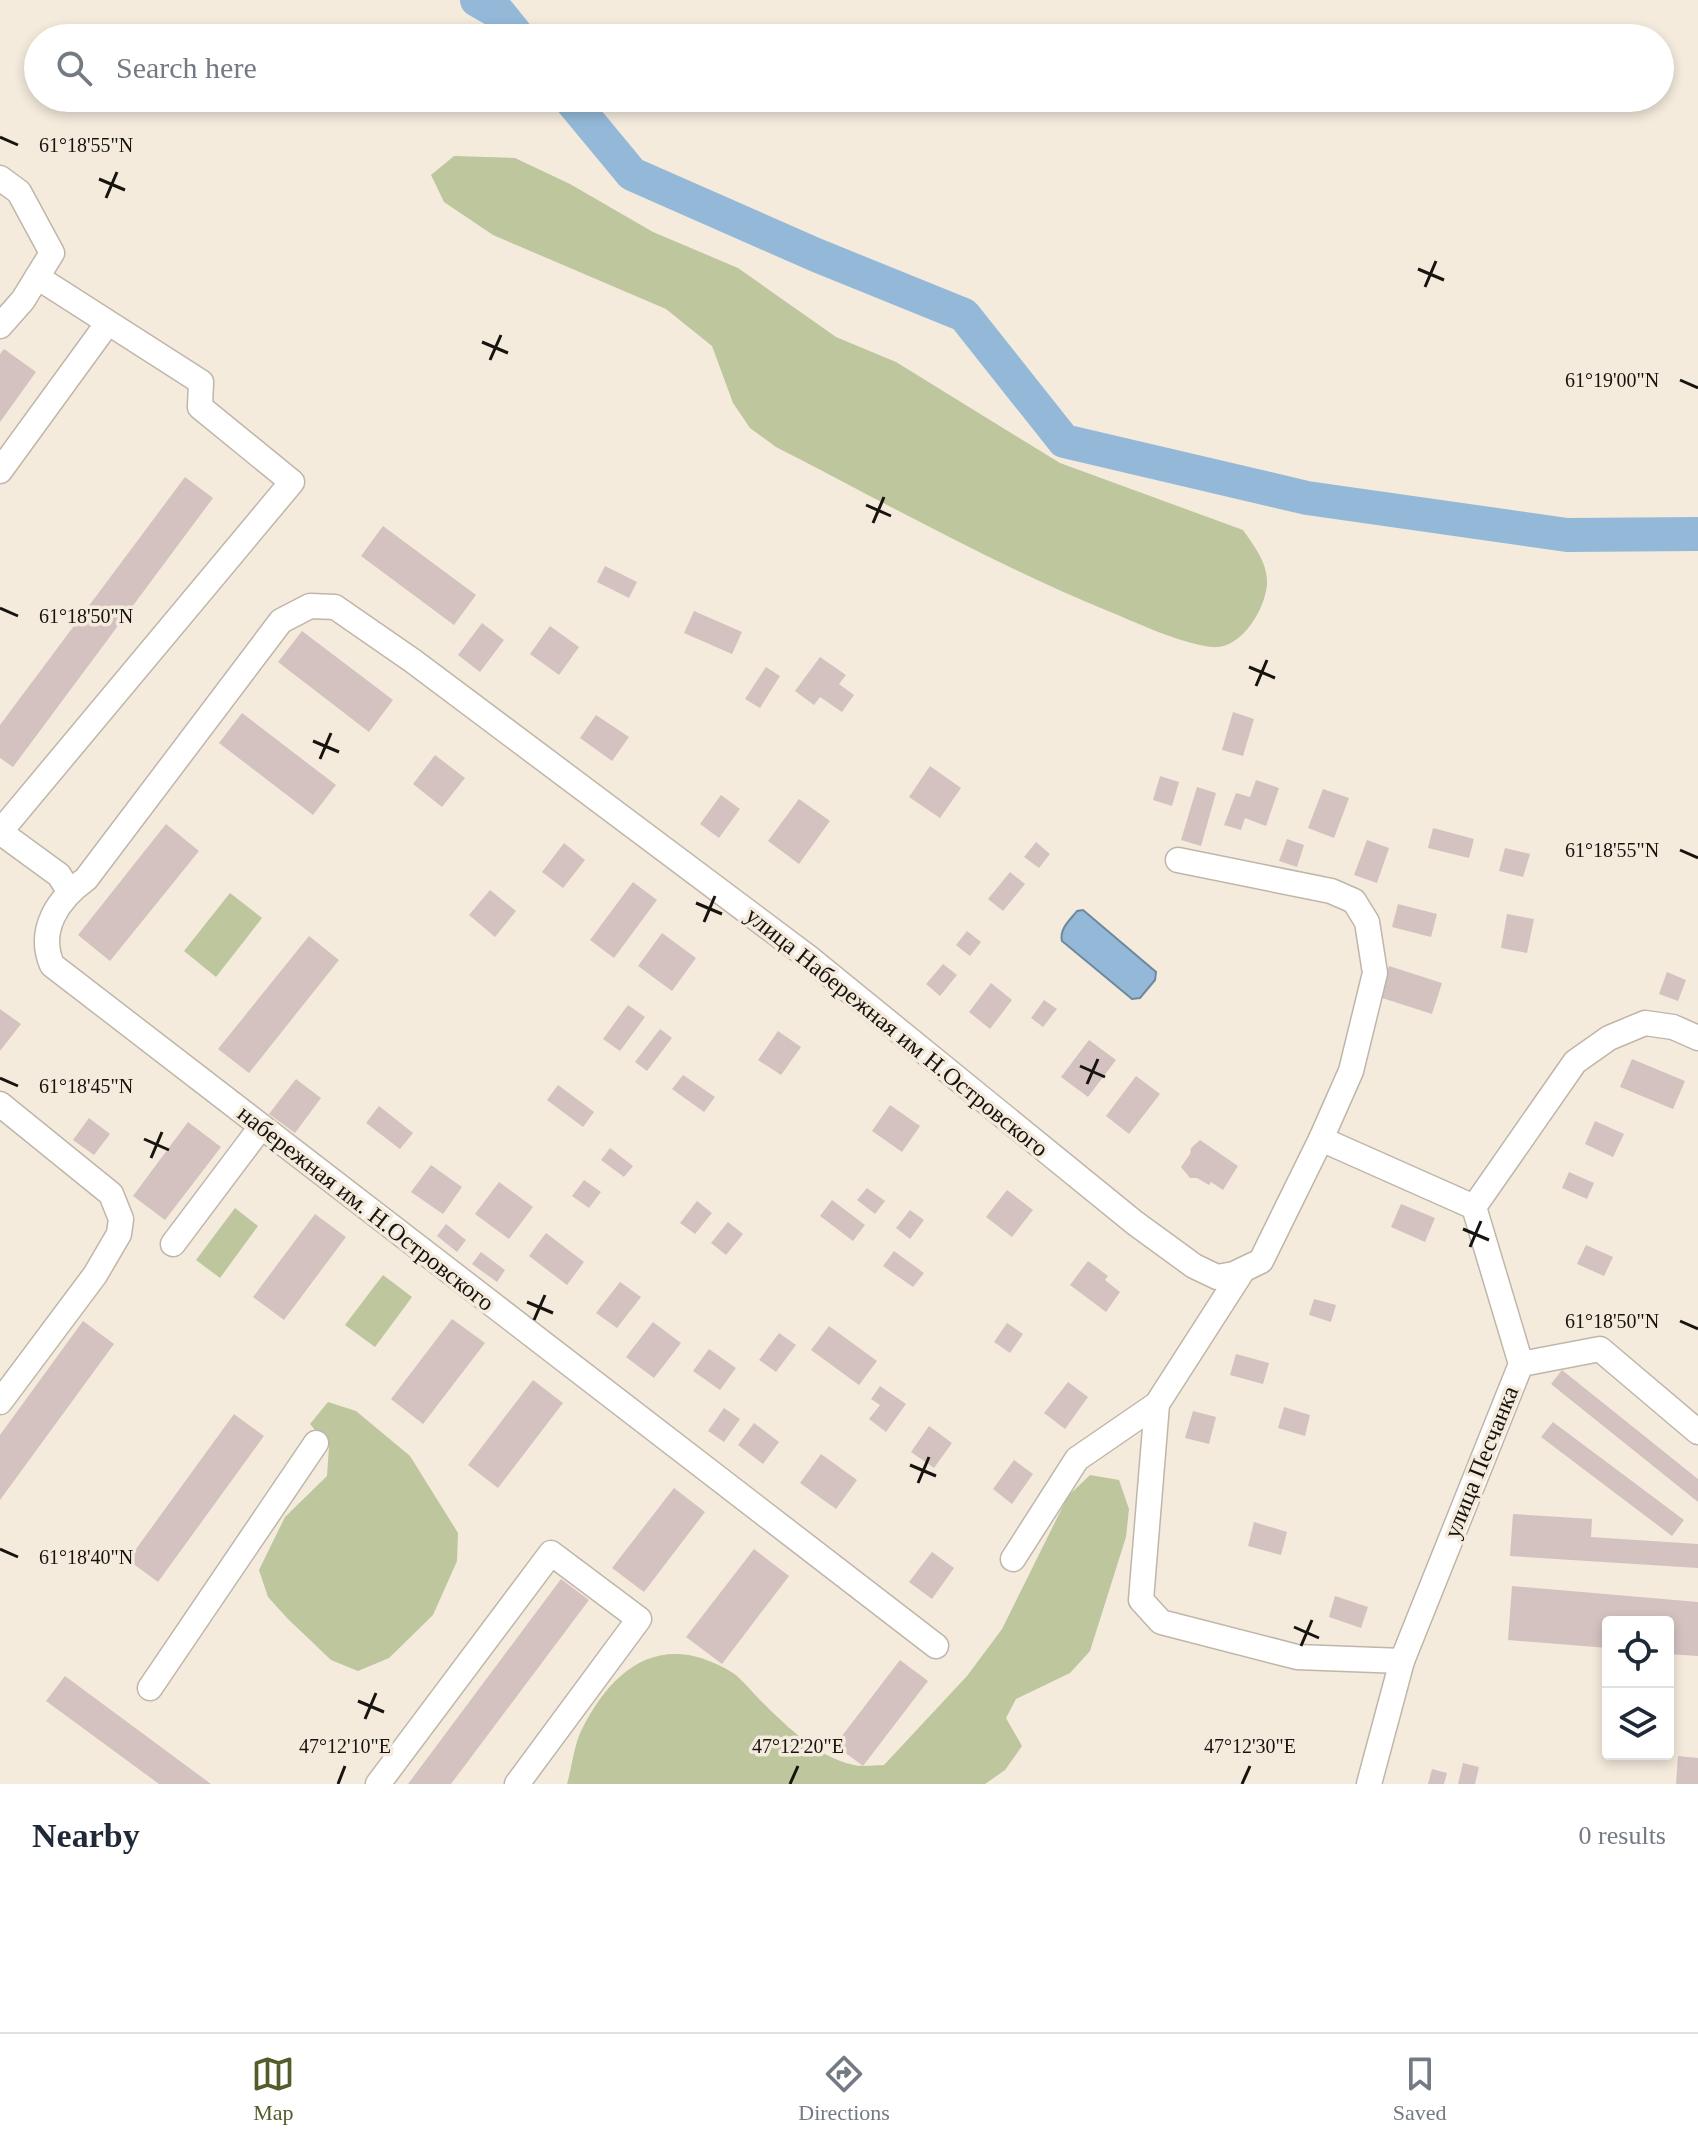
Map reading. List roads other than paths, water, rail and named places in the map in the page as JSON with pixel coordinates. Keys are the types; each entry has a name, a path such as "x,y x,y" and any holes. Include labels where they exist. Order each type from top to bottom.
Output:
{"street":[{"path":"0,178 19,192 52,253 23,300 0,326"},
{"path":"37,277 201,382 200,407 292,482 0,832 59,875 69,891"},
{"path":"0,471 107,324"},
{"name":"набережная им. Н.Островского","path":"310,606 281,621 86,879 69,891 46,930 46,951 52,965 936,1646"},
{"name":"улица Набережная им Н.Островского","path":"310,606 335,607 413,661 808,957 1135,1223 1194,1266 1217,1277 1243,1270"},
{"path":"1013,1559 1077,1459 1157,1404 1243,1270 1261,1261 1351,1071 1375,973 1367,922 1354,901 1331,891 1178,860"},
{"path":"1321,1139 1474,1207 1575,1062 1609,1038 1645,1023 1673,1027 1698,1038"},
{"path":"0,1104 111,1194 121,1219 119,1234 95,1275 0,1402"},
{"path":"173,1244 261,1127"},
{"name":"улица Песчанка","path":"1369,1784 1402,1661 1521,1364 1474,1207"},
{"path":"1521,1364 1600,1349 1698,1432"},
{"path":"1157,1404 1141,1600 1161,1622 1297,1657 1402,1661"},
{"path":"150,1688 316,1443"},
{"path":"378,1784 551,1553 639,1619 517,1784"}],"water":[{"path":"1083,910 1156,972 1155,980 1140,998 1132,999 1062,941 1066,925 1077,911"}],"waterway":[{"path":"477,0 498,12 508,24"},
{"path":"581,112 632,174 816,255 964,315 1064,441 1307,498 1567,535 1698,534"}]}
